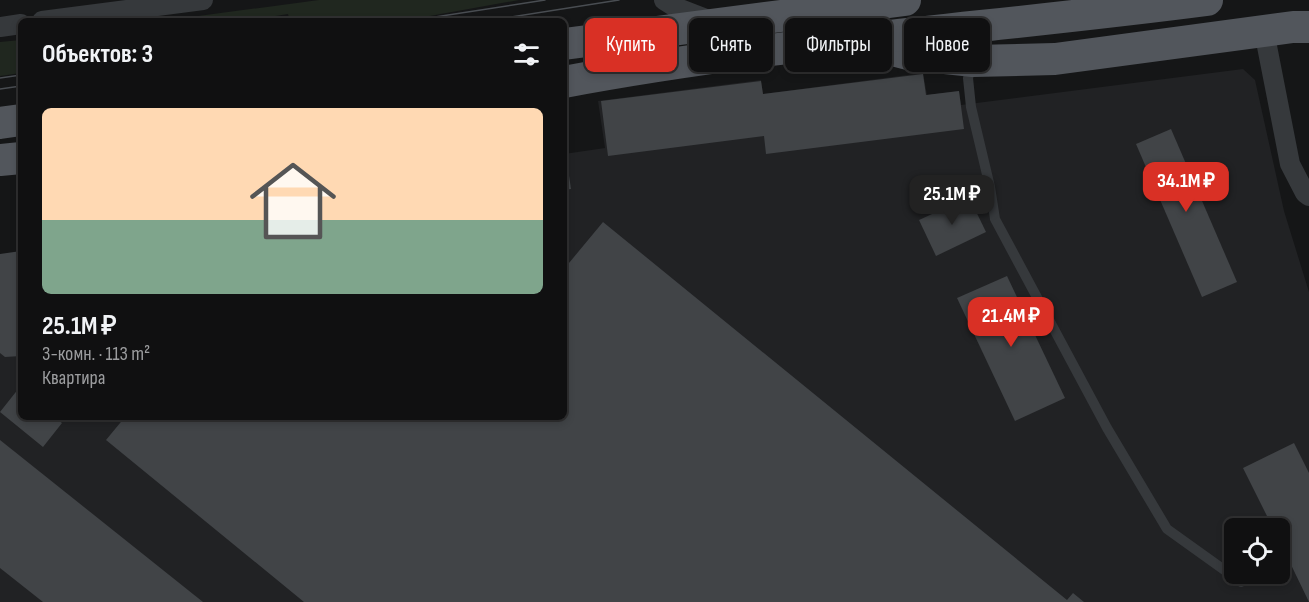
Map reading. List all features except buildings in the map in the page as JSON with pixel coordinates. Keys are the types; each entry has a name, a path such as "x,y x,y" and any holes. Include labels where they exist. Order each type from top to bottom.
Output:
{"main road":[{"path":"892,37 1207,0"},
{"path":"764,18 893,1"},
{"path":"567,44 689,28"},
{"path":"990,61 1055,59 1294,28"},
{"path":"567,81 630,70 785,50"},
{"path":"0,123 18,120"},
{"path":"0,160 18,158"}],"street":[{"path":"65,18 203,0"},
{"path":"663,0 703,18"},
{"path":"0,27 18,24"},
{"path":"1294,28 1290,164 1305,193 1309,196"}],"lane":[{"path":"970,72 968,78 971,107 996,219 1107,428 1167,529 1224,570"}],"shaded area":[{"path":"319,0 519,0 419,18 289,18 288,14 263,18 184,18"},
{"path":"18,40 18,73 0,76 0,42"},
{"path":"1243,69 1255,80 1284,211 1309,292 1309,602 0,602 0,261 18,258 18,420 567,420 567,154 605,148 598,101 761,80 763,94 923,73 927,95 959,91 961,105"}],"tram line":[{"path":"428,18 545,0"},
{"path":"504,18 619,0"},
{"path":"0,78 18,75"},
{"path":"0,89 18,86"}]}
